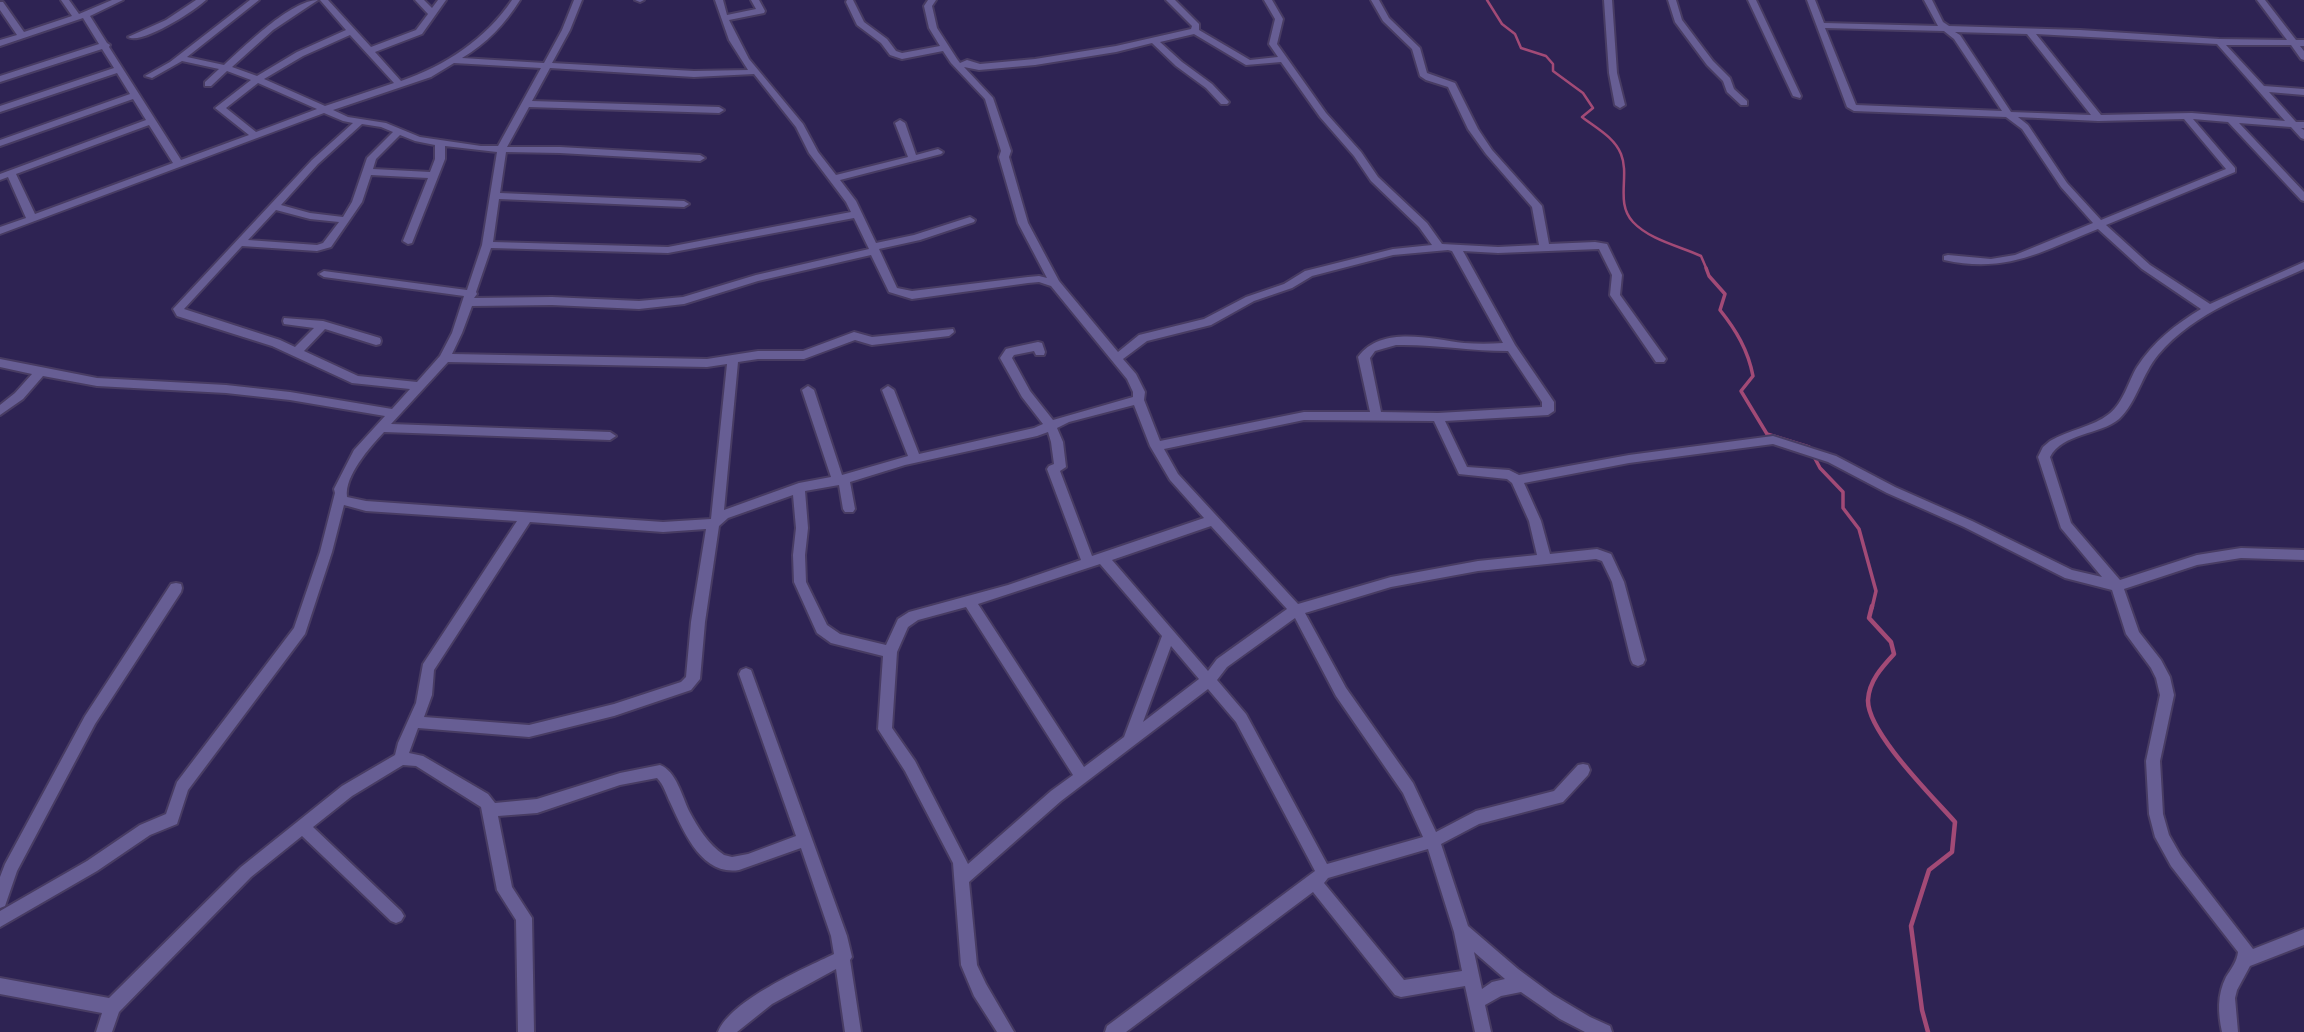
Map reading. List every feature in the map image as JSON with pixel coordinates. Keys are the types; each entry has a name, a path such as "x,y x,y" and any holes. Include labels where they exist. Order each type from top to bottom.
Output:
{"street":[{"path":"10,0 0,4 22,36"},
{"path":"65,0 106,45 179,165"},
{"path":"0,43 81,16 119,0"},
{"path":"132,37 169,22 202,0"},
{"path":"149,76 181,58 255,0"},
{"path":"208,84 270,28 314,0"},
{"path":"324,0 399,84"},
{"path":"419,0 432,13"},
{"path":"371,50 419,32 442,0"},
{"path":"0,231 323,110 428,75 489,34 516,0"},
{"path":"0,919 92,866 145,830 172,819 182,787 300,630 326,552 340,489 358,453 444,358 471,298 486,245 502,148 546,67 578,0"},
{"path":"719,0 724,18 753,72"},
{"path":"724,18 761,11 755,0"},
{"path":"932,0 928,6 930,20 946,48 989,98 1000,127 1006,151 1004,157 1023,223 1041,258 1132,377 1156,446 1183,489 1296,610 1341,692 1408,788 1433,841 1462,932 1483,1032"},
{"path":"1170,0 1190,18 1196,26 1195,31"},
{"path":"1268,0 1279,19 1273,44 1282,59 1323,115 1358,154 1374,179 1418,220 1440,249"},
{"path":"1375,0 1386,19 1416,48 1423,74 1452,85 1473,129 1489,152 1537,205 1544,247"},
{"path":"1608,0 1613,73 1620,105"},
{"path":"1672,0 1678,20 1710,63 1727,80 1730,90 1744,103"},
{"path":"1752,0 1797,96"},
{"path":"1811,0 1850,105 1854,108 2098,118 2186,116 2304,125"},
{"path":"1928,0 1940,23 1957,37 2008,115 2025,127 2064,185 2100,225 2146,267 2209,309"},
{"path":"2261,0 2304,57"},
{"path":"850,2 860,23 884,41 893,53 902,56 946,48"},
{"path":"1821,25 2219,42 2304,43"},
{"path":"256,136 220,108 258,79 307,49 352,31"},
{"path":"959,66 967,63 979,67 1035,62 1195,31 1249,63 1282,59"},
{"path":"2030,32 2098,118"},
{"path":"1154,41 1168,51 1178,64 1215,90 1224,102"},
{"path":"2219,42 2304,136"},
{"path":"0,79 106,45"},
{"path":"181,58 227,67 323,110 440,143 481,149 700,158"},
{"path":"453,60 694,74 757,72 800,125 814,153 851,201 889,286 897,293 912,295 1053,277"},
{"path":"0,109 119,69"},
{"path":"2262,89 2304,92"},
{"path":"0,143 135,95"},
{"path":"526,104 719,110"},
{"path":"1948,258 1991,262 2008,260 2100,225 2189,185 2232,170 2186,116"},
{"path":"2231,119 2304,198"},
{"path":"0,177 152,121"},
{"path":"360,121 315,162 178,309 181,313 296,352 356,380 420,386"},
{"path":"900,124 913,158"},
{"path":"242,243 322,247 357,202 376,151 398,132"},
{"path":"408,241 440,159 440,143"},
{"path":"834,179 938,152"},
{"path":"368,172 432,175"},
{"path":"11,173 32,219"},
{"path":"494,196 684,204"},
{"path":"275,206 310,216 345,220"},
{"path":"486,245 668,250 857,214"},
{"path":"324,274 471,298 639,305 684,300 756,278 916,238 970,220"},
{"path":"1116,359 1143,338 1207,322 1250,299 1288,286 1310,273 1393,252 1456,248 1498,250 1603,246 1617,275 1615,295 1660,359"},
{"path":"1156,446 1304,416 1438,417 1550,410 1548,402 1511,347 1456,248"},
{"path":"2230,1032 2226,1014 2229,988 2246,960 2246,950 2176,861 2162,837 2156,814 2153,761 2167,695 2156,664 2127,622 2117,586 2065,525 2044,457 2045,451 2051,445 2108,421 2123,408 2138,376 2160,345 2209,309 2304,265"},
{"path":"288,321 323,325 376,341"},
{"path":"296,352 323,325"},
{"path":"444,358 707,363 758,355 804,355 854,336 872,341 949,332"},
{"path":"1376,416 1364,357 1373,346 1388,342 1431,342 1469,348 1511,347"},
{"path":"1040,352 1038,346 1010,352 1006,358 1026,394 1051,426 1057,442 1060,467 1053,468 1088,562"},
{"path":"416,722 529,732 614,710 686,686 693,679 698,622 715,523 733,360"},
{"path":"0,363 97,382 226,389 290,396 394,413"},
{"path":"0,411 19,396 40,372"},
{"path":"808,390 849,509"},
{"path":"888,390 915,459"},
{"path":"340,495 342,500 366,506 526,518 663,527 715,523 736,510 799,488 841,480 1051,426 1066,419 1138,400"},
{"path":"1438,417 1463,471 1509,475 1517,480 1535,521 1545,560"},
{"path":"379,428 610,436"},
{"path":"1517,480 1629,459 1773,440 1820,455 2069,574 2117,586 2197,560 2241,553 2304,555"},
{"path":"799,488 802,528 800,582 822,629 836,639 890,652"},
{"path":"401,759 402,749 416,722 426,692 424,682 428,668 526,518"},
{"path":"1006,1032 980,990 969,965 960,862 910,766 886,729 890,652 903,623 914,616 969,601 1213,520"},
{"path":"962,879 1082,776 1209,680 1222,663 1296,610 1391,582 1478,566 1597,554 1607,558 1618,582 1638,660"},
{"path":"1102,557 1241,718 1318,877 1401,989 1473,977"},
{"path":"0,901 10,869 90,720 176,588"},
{"path":"969,601 1082,776"},
{"path":"1130,738 1169,634"},
{"path":"747,674 839,936 853,1032"},
{"path":"104,1032 112,1007 246,872 347,790 401,759 418,760 483,799 490,810 505,890 516,902 524,918 526,1032"},
{"path":"1113,1032 1318,877 1433,841 1476,818 1558,797 1583,770"},
{"path":"490,810 537,806 620,779 660,771 666,777 700,845 717,861 732,864 804,840"},
{"path":"302,827 396,916"},
{"path":"1462,932 1523,984 1584,1024 1604,1032"},
{"path":"2246,960 2304,937"},
{"path":"726,1032 744,1012 765,998 844,957"},
{"path":"1478,1001 1497,988 1523,984"},
{"path":"0,986 112,1007"}],"waterway":[{"path":"1487,0 1502,24 1515,34 1521,48 1546,56 1553,64 1553,71 1583,93 1593,108 1582,117 1609,138 1621,154 1625,206 1633,222 1656,238 1701,256 1707,270"},
{"path":"1706,268 1709,276 1725,294 1720,310 1741,341 1751,367 1753,376 1741,391 1767,434 1809,447 1820,468 1843,492 1843,508 1859,529 1876,591 1872,608"},
{"path":"1872,606 1869,618 1891,642 1894,654 1871,687 1868,700 1871,713 1889,746 1955,822 1952,852 1929,870 1911,926 1922,1010 1928,1032"}]}
